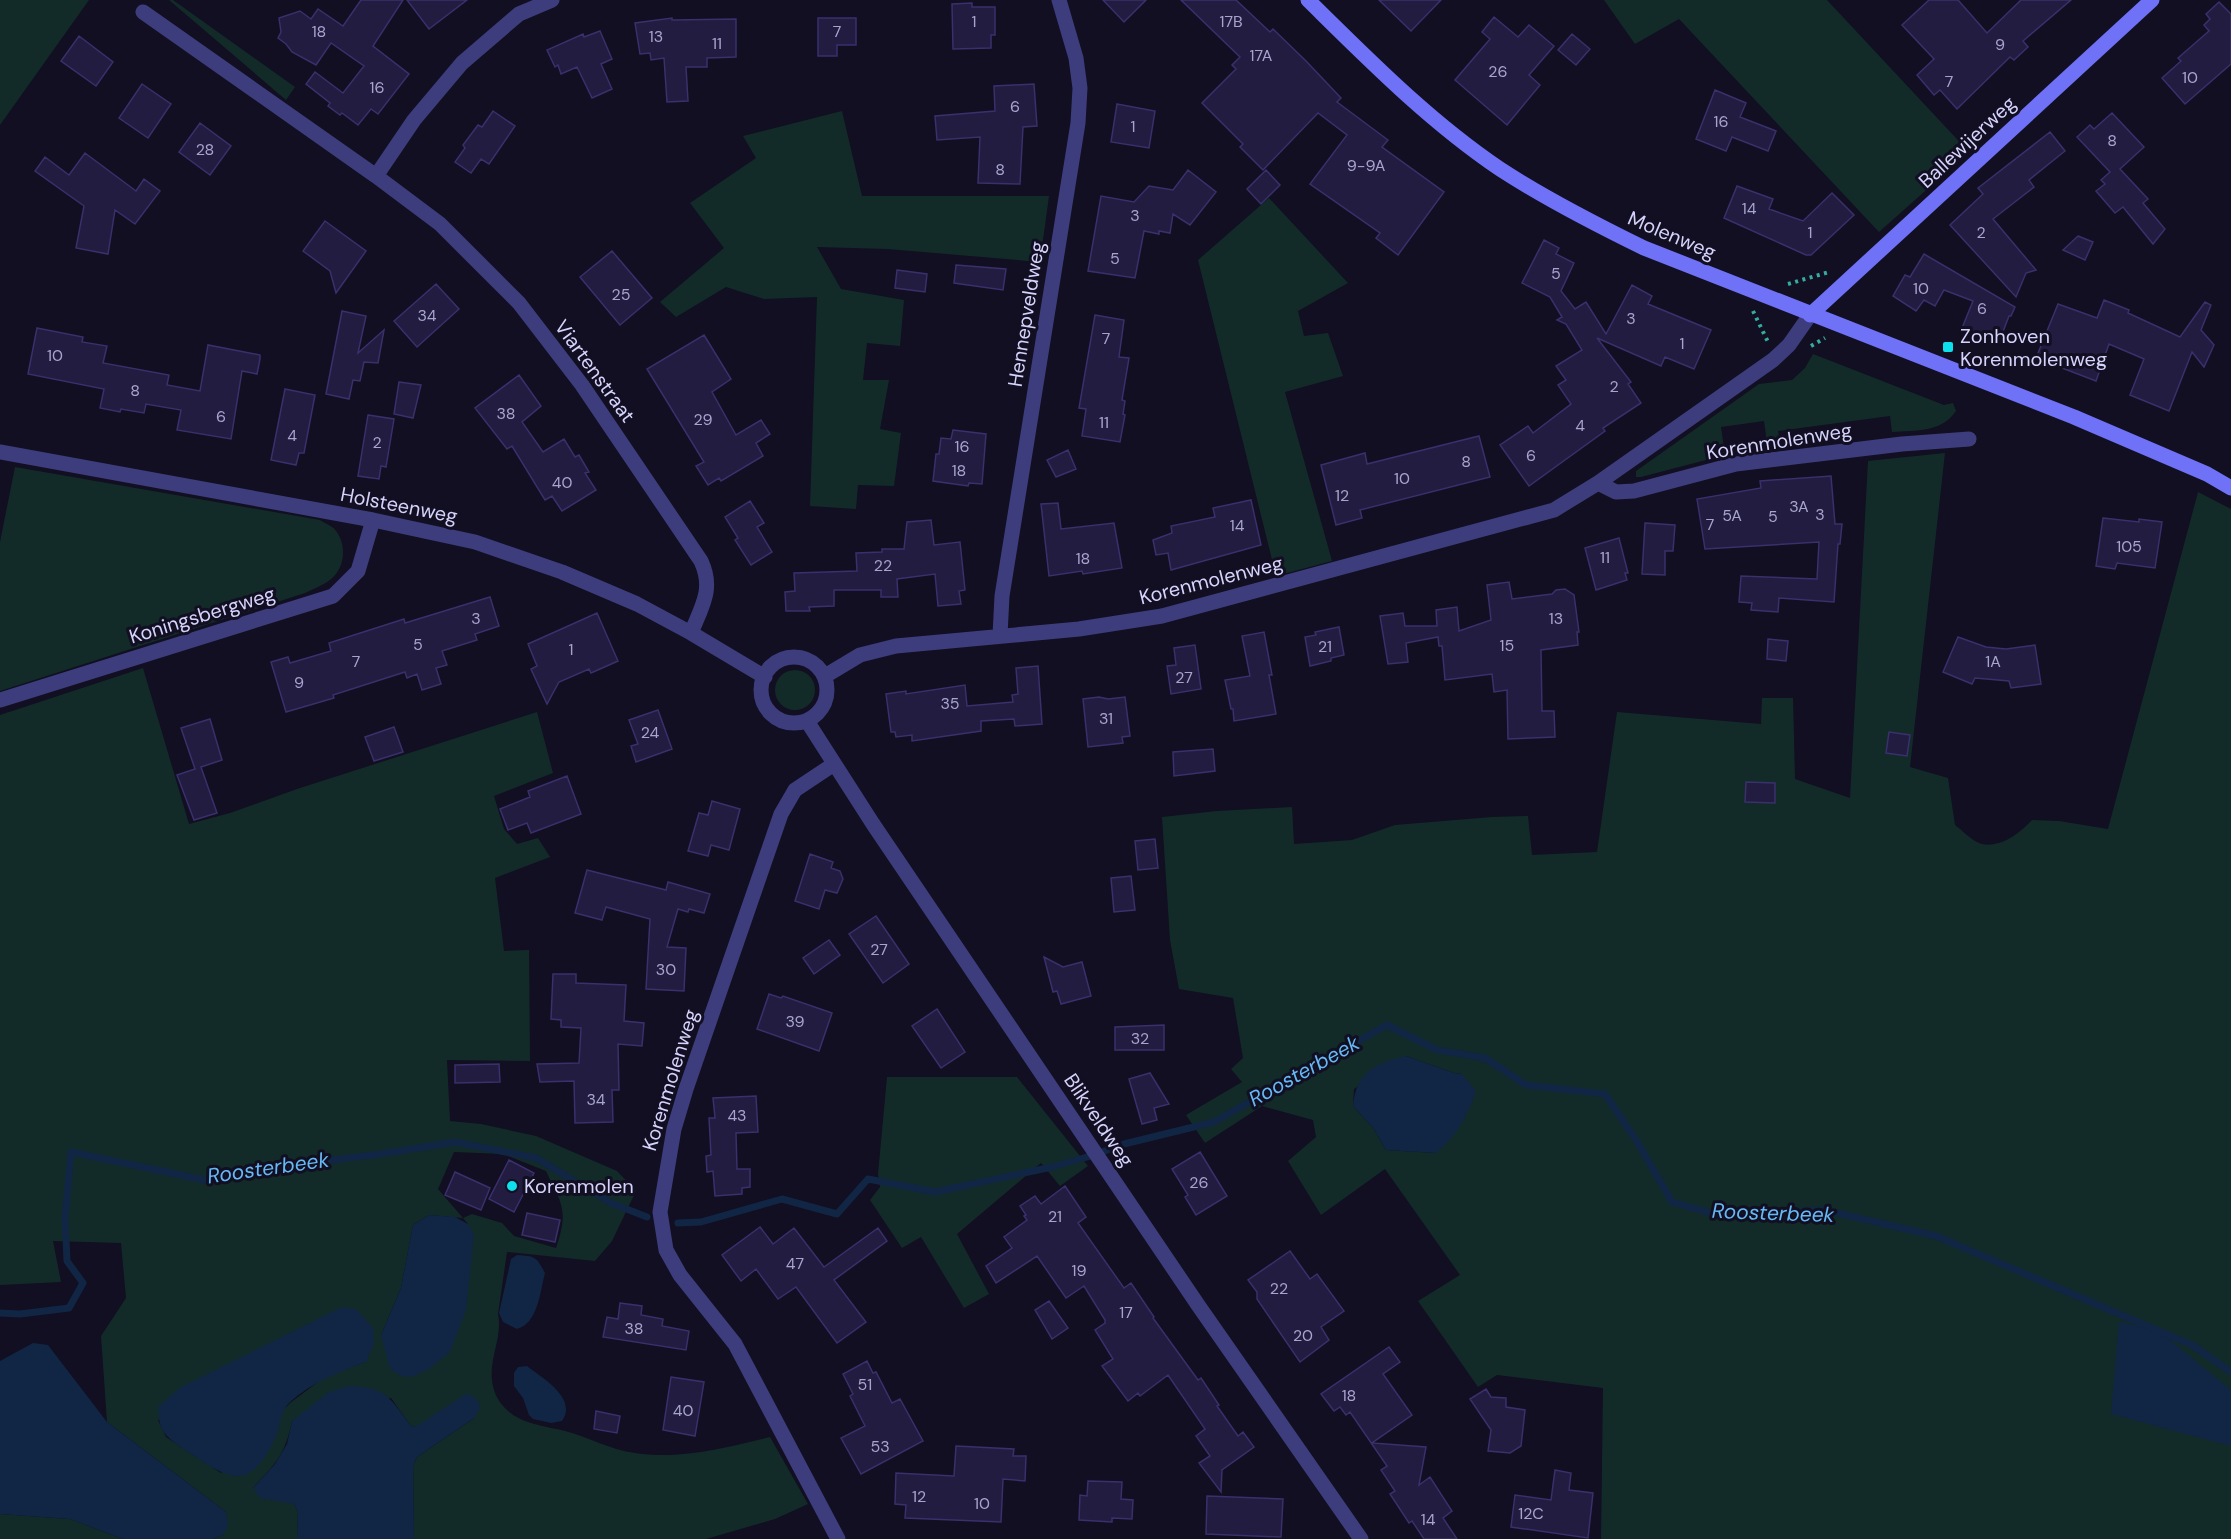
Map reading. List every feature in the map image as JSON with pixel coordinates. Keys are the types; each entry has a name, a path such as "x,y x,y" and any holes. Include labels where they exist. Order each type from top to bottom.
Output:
{"street":[{"path":"376,176 414,120 462,63 519,14 552,0"},
{"name":"Hennepveldweg","path":"1000,635 1002,596 1078,123 1080,88 1076,58 1059,0"},
{"name":"Molenweg","path":"1308,0 1405,94 1449,131 1500,168 1606,229 1644,248 1810,315 2073,417 2207,474 2231,488"},
{"name":"Ballewijerweg","path":"1810,315 2152,0"},
{"name":"Viartenstraat","path":"143,12 376,176 440,224 519,303 582,386 701,561 708,581 706,596 691,633"},
{"name":"Korenmolenweg","path":"825,676 860,655 896,646 1079,629 1162,616 1554,510 1599,483 1773,360 1789,345 1810,315"},
{"name":"Korenmolenweg","path":"1599,483 1616,492 1634,491 1736,464 1902,444 1969,440"},
{"name":"Holsteenweg","path":"0,452 373,520 475,542 551,568 637,604 765,677"},
{"name":"Koningsbergweg","path":"0,700 333,596 358,572 373,520"},
{"path":"791,657 810,661 825,676 827,698 823,707 807,722 788,722 769,713 761,695 765,677 780,659 791,657"},
{"name":"Blikveldweg","path":"807,722 1198,1305 1361,1539"},
{"name":"Korenmolenweg","path":"834,764 795,790 781,814 686,1089 674,1129 660,1212 666,1250 680,1275 735,1344 838,1539"}],"path":[{"path":"1756,293 1749,303 1765,332 1773,360"}],"green space":[{"path":"0,0 89,0 0,125"},
{"path":"169,0 173,0 295,87 286,100"},
{"path":"1604,0 1827,0 1969,152 1879,232 1679,19 1635,44"},
{"path":"842,111 862,196 1049,196 1040,262 888,249 817,247 841,289 904,300 900,346 867,343 863,380 889,380 880,429 901,433 894,486 858,485 856,509 810,506 817,297 764,299 726,287 676,317 660,302 724,248 690,203 756,158 743,136"},
{"path":"1269,198 1348,283 1298,311 1304,336 1328,333 1343,376 1285,392 1332,561 1276,576 1198,260"},
{"path":"1813,354 1944,405 1953,403 1956,411 1943,423 1919,430 1892,432 1890,416 1778,431 1781,448 1768,450 1764,421 1721,427 1725,455 1636,477 1636,471 1759,384 1792,380 1805,368"},
{"path":"1945,453 1910,767 1948,778 1955,825 1979,843 1989,845 2003,842 2022,830 2032,820 2059,821 2108,829 2198,492 2231,509 2231,1539 1601,1539 1603,1388 1497,1375 1478,1387 1418,1301 1460,1275 1385,1169 1321,1215 1288,1161 1316,1137 1313,1120 1262,1106 1205,1143 1186,1115 1242,1082 1231,1069 1243,1058 1233,998 1179,989 1170,940 1162,817 1292,807 1294,844 1352,840 1395,825 1528,816 1532,855 1597,852 1617,712 1761,724 1762,698 1793,698 1795,779 1850,798 1868,461","holes":["1406,1056 1462,1074 1436,1153 1386,1150 1374,1129 1353,1106 1354,1089"]},
{"path":"15,467 320,520 333,528 340,537 343,549 342,563 331,579 305,593 0,691 0,542"},
{"path":"143,668 189,824 230,813 297,789 537,712 553,773 494,796 504,829 517,844 538,838 550,857 495,878 504,951 529,950 530,1061 447,1060 450,1121 481,1124 536,1136 617,1171 636,1191 612,1241 595,1261 507,1252 498,1314 498,1335 492,1366 493,1388 504,1407 527,1422 626,1451 652,1455 686,1454 720,1449 770,1437 808,1504 775,1519 706,1539 414,1539 413,1466 417,1457 474,1418 415,1427 410,1425 391,1398 292,1421 283,1451 253,1488 294,1504 298,1512 297,1539 214,1539 224,1534 226,1512 107,1422 101,1336 126,1298 121,1243 53,1241 61,1282 0,1285 0,715","holes":["454,1152 503,1154 546,1171 562,1208 562,1225 556,1248 514,1236 502,1223 472,1214 463,1218 438,1189","429,1215 463,1218 468,1224 381,1335 401,1288 413,1225","366,1362 326,1376 290,1403 221,1473 166,1437 158,1420"]},
{"path":"795,670 809,676 815,690 809,704 795,710 781,704 775,690 781,676"},
{"path":"887,1077 1017,1077 1088,1166 1060,1186 1041,1163 957,1234 989,1294 964,1308 921,1237 902,1248 870,1200 880,1187 878,1174"},
{"path":"0,1514 70,1519 123,1539 0,1539"}],"water":[{"path":"1406,1056 1462,1074 1476,1091 1460,1125 1436,1153 1386,1150 1374,1129 1353,1106 1358,1085 1369,1071 1385,1062"},
{"path":"429,1215 455,1217 468,1224 474,1235 466,1310 450,1352 429,1369 411,1377 401,1376 390,1369 381,1335 401,1288 413,1225"},
{"path":"517,1255 535,1258 545,1273 534,1314 524,1326 517,1329 503,1322 499,1313 511,1259"},
{"path":"342,1307 356,1309 373,1328 374,1344 366,1362 317,1383 290,1402 282,1414 276,1436 266,1455 256,1467 246,1474 236,1476 225,1473 184,1449 164,1432 159,1421 159,1406 181,1387"},
{"path":"2119,1322 2159,1331 2231,1390 2231,1446 2111,1414"},
{"path":"33,1343 48,1345 107,1422 226,1512 228,1525 224,1534 214,1539 123,1539 70,1519 0,1514 0,1361"},
{"path":"527,1366 556,1389 562,1397 566,1413 562,1421 551,1423 533,1419 529,1415 523,1398 514,1386 514,1373 518,1367"},
{"path":"349,1386 371,1389 386,1395 410,1425 415,1427 466,1394 476,1398 478,1402 480,1408 474,1418 417,1457 413,1466 414,1539 297,1539 298,1512 294,1504 260,1498 253,1488 275,1464 287,1444 292,1421 329,1392"}],"building":[{"path":"361,0 403,0 373,46 409,74 378,114 371,109 358,125 328,106 330,103 306,84 315,72 343,93 364,66 331,43 316,65 292,52 278,38 281,32 279,18 300,11 311,19 318,9 343,26"},
{"path":"407,0 467,0 429,29"},
{"path":"1103,0 1146,0 1124,22"},
{"path":"1181,0 1236,0 1270,32 1273,29 1306,61 1341,98 1337,102 1388,140 1382,147 1444,192 1398,255 1376,238 1380,233 1310,184 1347,135 1318,113 1263,170 1240,147 1243,144 1202,103 1236,69 1232,65 1240,57"},
{"path":"1379,0 1441,0 1411,31"},
{"path":"1929,0 1958,0 1987,33 2021,0 2071,0 2023,41 2028,47 2014,60 2010,57 1957,109 1940,90 1934,95 1917,75 1934,59 1902,25"},
{"path":"2219,2 2231,14 2231,64 2185,104 2162,78 2181,61 2178,58 2209,31 2204,25 2210,19 2206,14"},
{"path":"972,3 972,7 995,7 995,35 991,35 991,48 953,49 952,4"},
{"path":"1494,17 1518,37 1529,25 1554,46 1529,75 1540,85 1507,125 1455,80 1490,39 1482,32"},
{"path":"672,18 672,20 736,19 736,57 707,58 707,67 686,67 688,101 667,102 664,58 651,60 650,53 640,54 635,23"},
{"path":"818,18 856,18 856,45 837,45 837,56 818,56"},
{"path":"600,31 612,59 601,64 612,89 592,98 577,67 561,74 558,65 555,67 547,50 583,34 584,37"},
{"path":"1572,34 1590,49 1576,65 1558,50"},
{"path":"79,36 113,62 96,86 61,61"},
{"path":"142,84 171,104 148,138 119,118"},
{"path":"1034,84 1037,126 1023,127 1020,184 978,183 980,137 937,140 935,116 995,111 994,86"},
{"path":"1715,90 1746,103 1740,117 1776,131 1768,151 1732,137 1726,151 1696,139"},
{"path":"1117,104 1155,111 1149,148 1111,142"},
{"path":"493,111 515,126 489,164 481,159 471,173 455,162 465,148 463,145 478,125 482,127"},
{"path":"2112,113 2144,147 2120,169 2148,199 2143,203 2165,229 2153,244 2123,207 2115,213 2096,191 2105,184 2101,180 2110,172 2077,137 2090,125 2094,129"},
{"path":"200,123 231,146 210,175 179,152"},
{"path":"2050,132 2065,151 2029,180 2034,187 1993,219 2036,270 2026,273 2016,297 1950,225 1983,194 1978,188"},
{"path":"85,153 136,191 144,179 160,191 135,224 115,210 108,254 76,248 84,206 35,171 45,157 69,175"},
{"path":"1188,170 1216,192 1190,225 1173,214 1170,233 1159,231 1159,234 1144,231 1135,278 1088,271 1101,196 1134,202 1149,186 1173,190"},
{"path":"1266,170 1280,185 1261,204 1247,189"},
{"path":"1737,186 1773,199 1769,209 1803,221 1832,193 1854,215 1811,255 1806,255 1724,218"},
{"path":"325,221 366,251 336,293 330,271 303,251"},
{"path":"2078,236 2093,242 2085,260 2063,250"},
{"path":"1544,240 1559,248 1556,254 1574,263 1561,291 1575,309 1586,302 1606,334 1632,285 1652,296 1648,304 1711,330 1694,369 1665,357 1661,366 1597,338 1631,382 1628,384 1641,403 1603,428 1605,431 1529,486 1500,445 1528,426 1533,433 1571,404 1558,385 1566,380 1556,366 1582,350 1566,324 1557,320 1562,317 1550,297 1522,283"},
{"path":"612,251 652,298 620,325 580,277"},
{"path":"1924,254 2015,307 1999,342 1962,328 1973,301 1944,290 1935,306 1924,300 1916,311 1893,296 1905,275 1910,277"},
{"path":"956,265 1006,269 1003,290 954,283"},
{"path":"897,270 927,274 925,292 895,288"},
{"path":"436,284 459,309 417,347 394,321"},
{"path":"2104,300 2129,310 2128,313 2180,337 2205,302 2211,305 2201,330 2214,345 2204,367 2192,352 2169,411 2130,395 2144,359 2109,344 2096,381 2036,358 2058,304 2097,318"},
{"path":"342,311 366,316 358,353 384,330 378,363 364,362 360,381 353,380 349,399 326,394"},
{"path":"1095,315 1124,320 1119,357 1129,358 1122,400 1125,401 1123,414 1125,415 1120,442 1082,436 1086,409 1079,408"},
{"path":"37,328 83,337 82,342 107,346 103,363 169,375 167,385 200,391 208,345 260,355 260,359 257,374 242,371 231,439 177,430 181,410 146,404 144,413 100,408 104,389 28,374"},
{"path":"704,335 731,379 712,392 736,435 761,420 770,434 756,443 763,456 721,481 719,478 708,485 696,466 704,462 647,369"},
{"path":"519,375 541,406 522,422 543,452 564,439 575,457 579,455 589,472 585,473 596,490 562,511 552,496 545,500 512,446 507,449 475,408"},
{"path":"399,382 421,385 413,418 394,414"},
{"path":"285,389 315,395 304,453 299,453 296,465 271,460"},
{"path":"368,415 394,419 386,467 381,466 379,479 358,476"},
{"path":"953,430 986,434 982,484 969,483 968,486 933,481 936,454 939,454 941,438 951,439"},
{"path":"1479,436 1490,477 1360,510 1362,518 1336,525 1321,465 1365,453 1367,464"},
{"path":"1068,450 1076,469 1056,477 1047,460"},
{"path":"1831,476 1835,524 1842,524 1840,544 1838,544 1834,602 1779,598 1778,612 1751,610 1752,603 1739,602 1741,576 1817,579 1819,542 1705,549 1697,499 1761,488 1760,481"},
{"path":"1251,500 1261,545 1171,570 1168,553 1156,555 1153,540 1172,533 1171,526 1215,517 1213,508"},
{"path":"750,501 764,523 757,527 772,552 751,565 735,540 738,538 725,517"},
{"path":"1058,503 1061,529 1114,523 1122,568 1049,576 1041,504"},
{"path":"2103,518 2162,522 2155,568 2117,563 2115,569 2096,566"},
{"path":"931,520 934,545 960,542 965,590 959,591 961,604 938,606 935,574 897,579 898,597 881,597 881,590 834,590 834,606 809,607 810,611 786,611 785,592 795,591 794,573 857,571 856,553 882,552 882,549 904,549 907,522"},
{"path":"1645,523 1675,525 1673,551 1665,551 1665,575 1642,574"},
{"path":"1619,538 1628,573 1625,573 1627,580 1596,590 1585,548"},
{"path":"1509,582 1512,599 1552,594 1556,590 1565,589 1574,595 1579,632 1577,632 1578,645 1541,650 1542,711 1554,711 1555,737 1508,739 1507,690 1494,692 1492,674 1445,680 1442,646 1439,646 1438,637 1406,643 1408,662 1388,664 1380,616 1403,613 1405,626 1437,626 1436,610 1457,607 1459,631 1491,620 1487,585"},
{"path":"490,597 499,626 475,634 477,640 442,651 447,665 436,668 441,684 422,690 417,674 407,678 405,672 333,695 334,698 286,712 271,662 288,657 290,663 331,651 329,643 404,619 405,623"},
{"path":"597,613 618,661 591,673 589,669 559,682 547,704 531,669 537,666 528,644"},
{"path":"1339,627 1344,655 1310,666 1305,637 1316,635 1315,632"},
{"path":"1264,632 1276,714 1234,721 1225,680 1250,676 1242,636"},
{"path":"1958,637 1986,647 2006,649 2035,645 2041,684 2011,688 2009,681 1975,678 1972,684 1943,672"},
{"path":"1768,639 1788,641 1786,661 1767,659"},
{"path":"1195,645 1201,689 1171,694 1167,666 1176,665 1174,648"},
{"path":"1038,666 1042,724 1015,726 1014,719 981,721 981,731 912,741 912,735 896,737 895,732 891,732 886,694 906,691 906,694 965,685 967,706 1013,702 1012,695 1018,694 1016,668"},
{"path":"1099,697 1108,699 1125,697 1130,736 1122,737 1123,743 1088,747 1083,699"},
{"path":"658,710 672,749 636,762 631,746 638,744 629,720"},
{"path":"210,719 222,760 201,767 217,813 194,820 177,775 195,769 181,728"},
{"path":"394,727 403,752 374,761 365,737"},
{"path":"1889,732 1910,735 1907,756 1886,753"},
{"path":"1213,749 1215,771 1174,776 1173,752"},
{"path":"567,776 581,814 531,833 527,823 508,830 500,809 530,797 528,791"},
{"path":"1746,782 1775,783 1775,803 1745,802"},
{"path":"712,801 740,809 729,850 711,845 708,856 688,851 699,813 708,815"},
{"path":"1155,839 1158,868 1138,870 1135,841"},
{"path":"810,854 833,862 831,868 840,871 843,879 837,893 825,890 819,909 795,901"},
{"path":"587,870 666,890 668,882 710,894 704,913 678,909 667,947 686,948 684,991 646,989 650,919 606,907 602,920 575,913"},
{"path":"1131,876 1135,910 1114,912 1111,878"},
{"path":"876,916 909,964 883,983 849,934"},
{"path":"829,940 840,955 814,974 803,958"},
{"path":"1044,957 1063,967 1082,962 1091,996 1061,1004 1057,991 1053,992"},
{"path":"553,974 576,974 576,983 626,985 624,1021 644,1023 642,1046 618,1044 619,1090 612,1090 613,1122 575,1123 574,1081 540,1082 537,1064 579,1063 581,1028 561,1027 561,1020 551,1019"},
{"path":"769,994 781,998 783,996 832,1013 819,1051 757,1029"},
{"path":"937,1009 965,1052 941,1068 912,1026"},
{"path":"1164,1025 1164,1050 1115,1050 1115,1027"},
{"path":"499,1064 500,1082 455,1083 455,1065"},
{"path":"1150,1073 1169,1104 1154,1108 1157,1120 1142,1124 1129,1079"},
{"path":"756,1096 758,1132 736,1133 737,1169 750,1169 750,1187 742,1188 742,1194 715,1196 713,1171 707,1172 706,1156 711,1155 709,1118 715,1118 713,1098"},
{"path":"1200,1152 1227,1196 1196,1215 1185,1197 1188,1195 1172,1169"},
{"name":"Korenmolen","path":"509,1160 534,1173 514,1212 489,1199"},
{"path":"455,1172 490,1188 481,1210 445,1195"},
{"path":"1065,1186 1086,1217 1078,1223 1124,1288 1131,1283 1198,1380 1201,1378 1238,1436 1243,1432 1254,1447 1222,1470 1221,1492 1199,1463 1210,1456 1196,1436 1205,1429 1168,1375 1140,1396 1138,1393 1128,1401 1102,1366 1113,1359 1095,1330 1105,1323 1105,1320 1084,1286 1066,1298 1037,1256 996,1283 986,1266 1012,1248 1004,1237 1027,1220 1020,1206 1035,1196 1041,1204"},
{"path":"527,1213 560,1220 555,1242 522,1235"},
{"path":"760,1227 773,1244 794,1228 824,1267 878,1228 887,1241 834,1280 866,1322 837,1343 796,1287 778,1299 756,1269 741,1281 722,1255"},
{"path":"1290,1251 1310,1279 1317,1274 1344,1311 1321,1327 1329,1340 1300,1362 1257,1299 1257,1292 1248,1280"},
{"path":"1049,1301 1068,1328 1052,1339 1035,1310"},
{"path":"620,1303 642,1306 641,1315 663,1319 662,1326 689,1331 686,1350 603,1337 607,1317 618,1319"},
{"path":"1389,1347 1400,1362 1383,1374 1412,1415 1372,1443 1426,1447 1419,1485 1430,1477 1452,1511 1443,1518 1457,1539 1424,1539 1412,1521 1409,1523 1390,1494 1395,1491 1381,1470 1387,1466 1350,1412 1346,1415 1340,1407 1334,1411 1321,1394"},
{"path":"867,1361 873,1373 876,1372 892,1403 900,1399 923,1441 861,1474 841,1438 865,1426 850,1396 853,1394 843,1374"},
{"path":"671,1377 704,1382 695,1436 663,1430"},
{"path":"1486,1389 1491,1397 1506,1398 1506,1407 1525,1410 1521,1446 1510,1453 1488,1451 1491,1430 1470,1399"},
{"path":"596,1411 620,1416 617,1433 594,1429"},
{"path":"956,1446 1014,1449 1013,1456 1026,1456 1025,1481 1003,1479 1001,1522 905,1518 906,1505 895,1504 896,1473 954,1476"},
{"path":"1555,1470 1571,1473 1569,1490 1593,1493 1588,1538 1511,1527 1515,1495 1551,1500"},
{"path":"1088,1481 1122,1482 1121,1499 1133,1500 1132,1519 1112,1518 1112,1522 1079,1520 1080,1495 1087,1496"},
{"path":"1207,1496 1283,1499 1281,1537 1206,1534"}],"waterway":[{"name":"Roosterbeek","path":"1099,1153 1124,1144 1214,1122 1387,1025 1437,1050 1485,1058 1526,1085 1605,1094 1636,1140 1672,1202 1714,1214 1824,1210 1936,1236 2192,1345 2231,1372"},
{"name":"Roosterbeek","path":"0,1313 20,1314 69,1308 83,1283 67,1261 65,1218 71,1152 209,1181 284,1166 455,1142 536,1158 611,1203 647,1217"},
{"name":"Roosterbeek","path":"678,1223 701,1222 782,1199 837,1214 868,1179 935,1192 1052,1167 1094,1155"}],"place":[{"name":"Zonhoven Korenmolenweg","path":"1948,347"},
{"name":"Korenmolen","path":"512,1186"}]}
